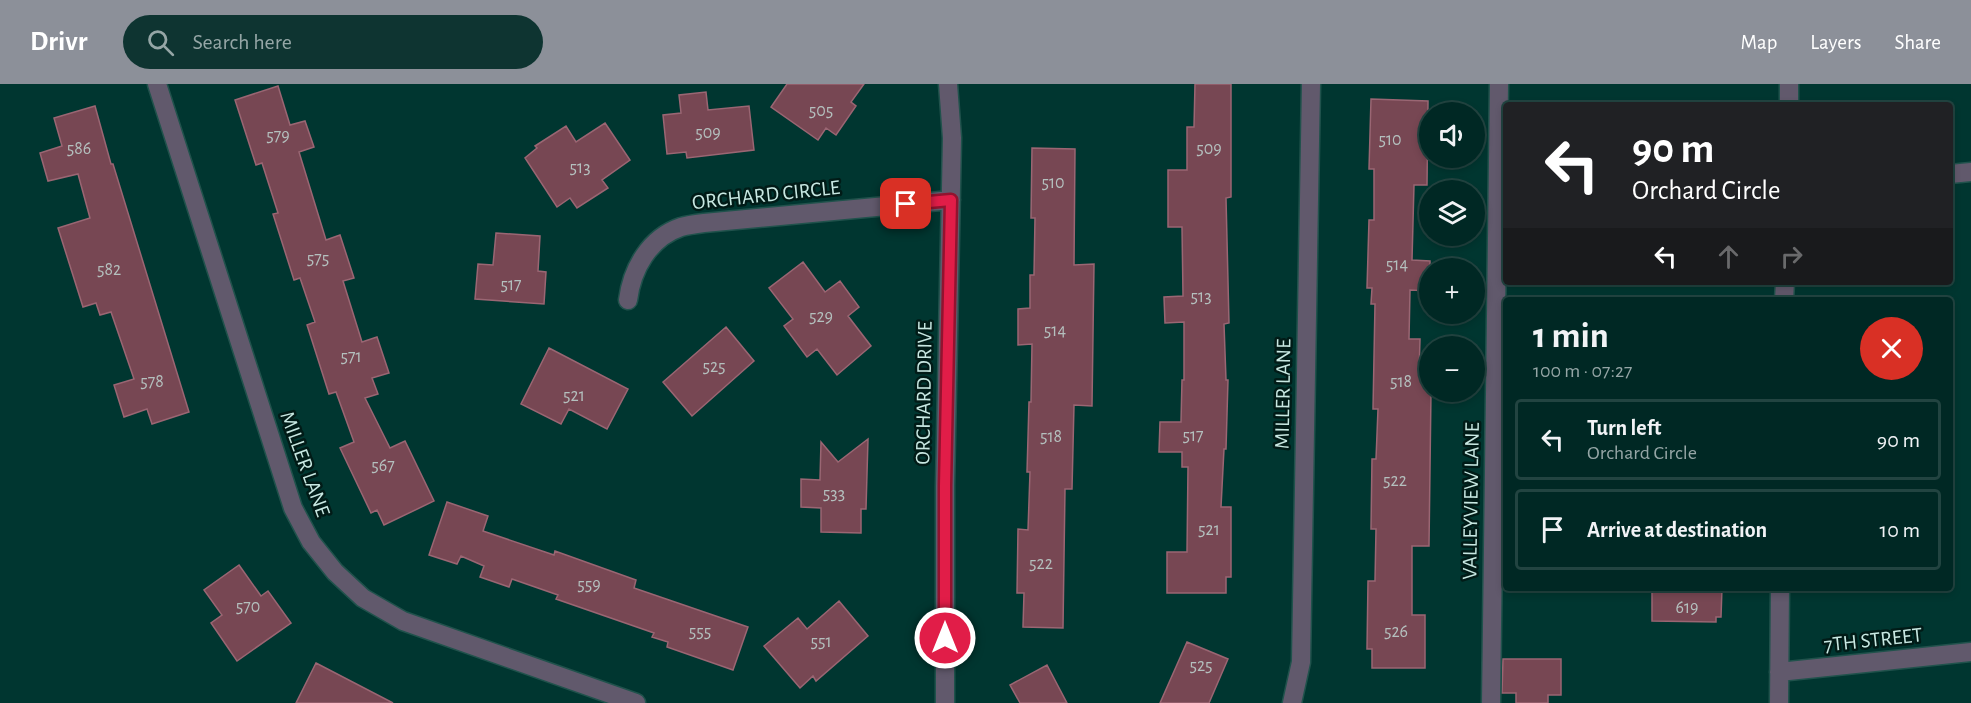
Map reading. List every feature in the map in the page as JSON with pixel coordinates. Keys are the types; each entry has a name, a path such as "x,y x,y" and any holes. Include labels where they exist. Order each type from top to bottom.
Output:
{"street":[{"name":"MILLER LANE","path":"157,84 293,508 312,542 335,572 363,597 403,621 636,703"},
{"name":"ORCHARD DRIVE","path":"945,703 945,486 952,138 948,84"},
{"name":"MILLER LANE","path":"1292,703 1302,662 1311,84"},
{"name":"VALLEYVIEW LANE","path":"1491,703 1501,242 1498,84"},
{"path":"1789,84 1789,102"},
{"path":"1953,174 1971,172"},
{"name":"ORCHARD CIRCLE","path":"628,300 630,283 640,261 656,242 680,228 704,223 951,200"},
{"path":"1779,703 1780,591"},
{"name":"7TH STREET","path":"1779,672 1971,652"}],"building":[{"path":"787,84 864,84 851,102 856,106 836,135 826,128 818,140 771,107"},
{"path":"1195,84 1231,84 1231,197 1226,198 1229,323 1224,324 1226,380 1228,380 1226,449 1224,449 1221,507 1231,507 1231,577 1226,577 1226,593 1167,593 1167,552 1187,552 1188,467 1182,467 1182,452 1159,452 1160,422 1181,422 1182,380 1184,380 1184,322 1165,323 1164,297 1183,296 1182,227 1168,227 1168,170 1187,170 1187,127 1194,127"},
{"path":"278,86 290,125 305,121 314,147 299,152 326,240 340,235 354,278 343,281 362,342 377,337 389,373 372,378 378,394 365,398 390,448 405,441 434,501 384,525 377,510 371,513 340,448 354,442 336,392 329,394 307,325 315,322 300,278 294,280 273,214 278,213 262,163 256,165 235,100"},
{"path":"706,92 708,110 749,106 754,150 687,158 686,152 667,154 663,115 681,113 679,95"},
{"path":"1371,99 1428,101 1419,102 1419,168 1427,168 1427,180 1419,180 1419,185 1414,185 1412,260 1419,260 1419,290 1410,290 1409,339 1419,339 1419,402 1431,402 1429,546 1412,546 1412,615 1425,615 1425,668 1372,668 1372,649 1367,649 1368,581 1375,581 1376,529 1371,529 1372,459 1376,459 1378,409 1373,409 1375,304 1371,304 1372,288 1367,288 1369,220 1374,220 1374,169 1369,169"},
{"path":"95,106 189,412 152,424 147,409 124,417 114,385 134,379 111,312 100,315 96,303 83,307 58,228 90,218 78,174 48,181 40,153 62,146 54,118"},
{"path":"605,123 630,160 602,180 608,188 577,208 570,198 557,207 525,158 537,148 535,146 566,126 576,142"},
{"path":"1032,148 1075,149 1074,265 1094,264 1092,406 1074,405 1072,489 1065,489 1063,628 1023,627 1024,593 1017,593 1018,529 1028,530 1030,472 1027,472 1032,344 1018,345 1018,309 1030,308 1030,275 1034,275 1035,218 1031,218"},
{"path":"496,233 540,236 538,271 546,272 544,304 475,299 478,264 493,265"},
{"path":"803,262 825,292 840,281 859,307 848,316 871,346 837,375 817,349 807,357 784,326 793,319 769,288"},
{"path":"726,327 754,361 692,416 663,382"},
{"path":"549,348 628,389 607,429 569,409 561,424 521,404"},
{"path":"868,439 866,509 861,509 861,533 821,532 821,508 801,507 801,479 820,480 821,442 838,462"},
{"path":"447,502 488,516 483,531 554,555 555,551 636,580 634,588 748,627 733,670 667,647 668,642 652,637 654,633 556,599 558,595 512,579 509,587 480,577 484,566 461,556 457,564 429,555"},
{"path":"239,565 261,596 268,591 291,623 237,661 211,623 222,615 204,590"},
{"path":"1652,591 1722,591 1721,617 1716,617 1716,622 1652,621"},
{"path":"839,601 868,636 816,681 813,676 800,688 764,646 798,618 807,629"},
{"path":"1187,642 1228,659 1209,703 1160,703"},
{"path":"1503,659 1561,659 1561,695 1548,695 1548,703 1516,703 1516,693 1502,693"},
{"path":"316,663 393,703 296,703"},
{"path":"1047,665 1067,703 1020,703 1010,685"}],"route":[{"path":"906,204 951,200 945,486 945,638"}]}
